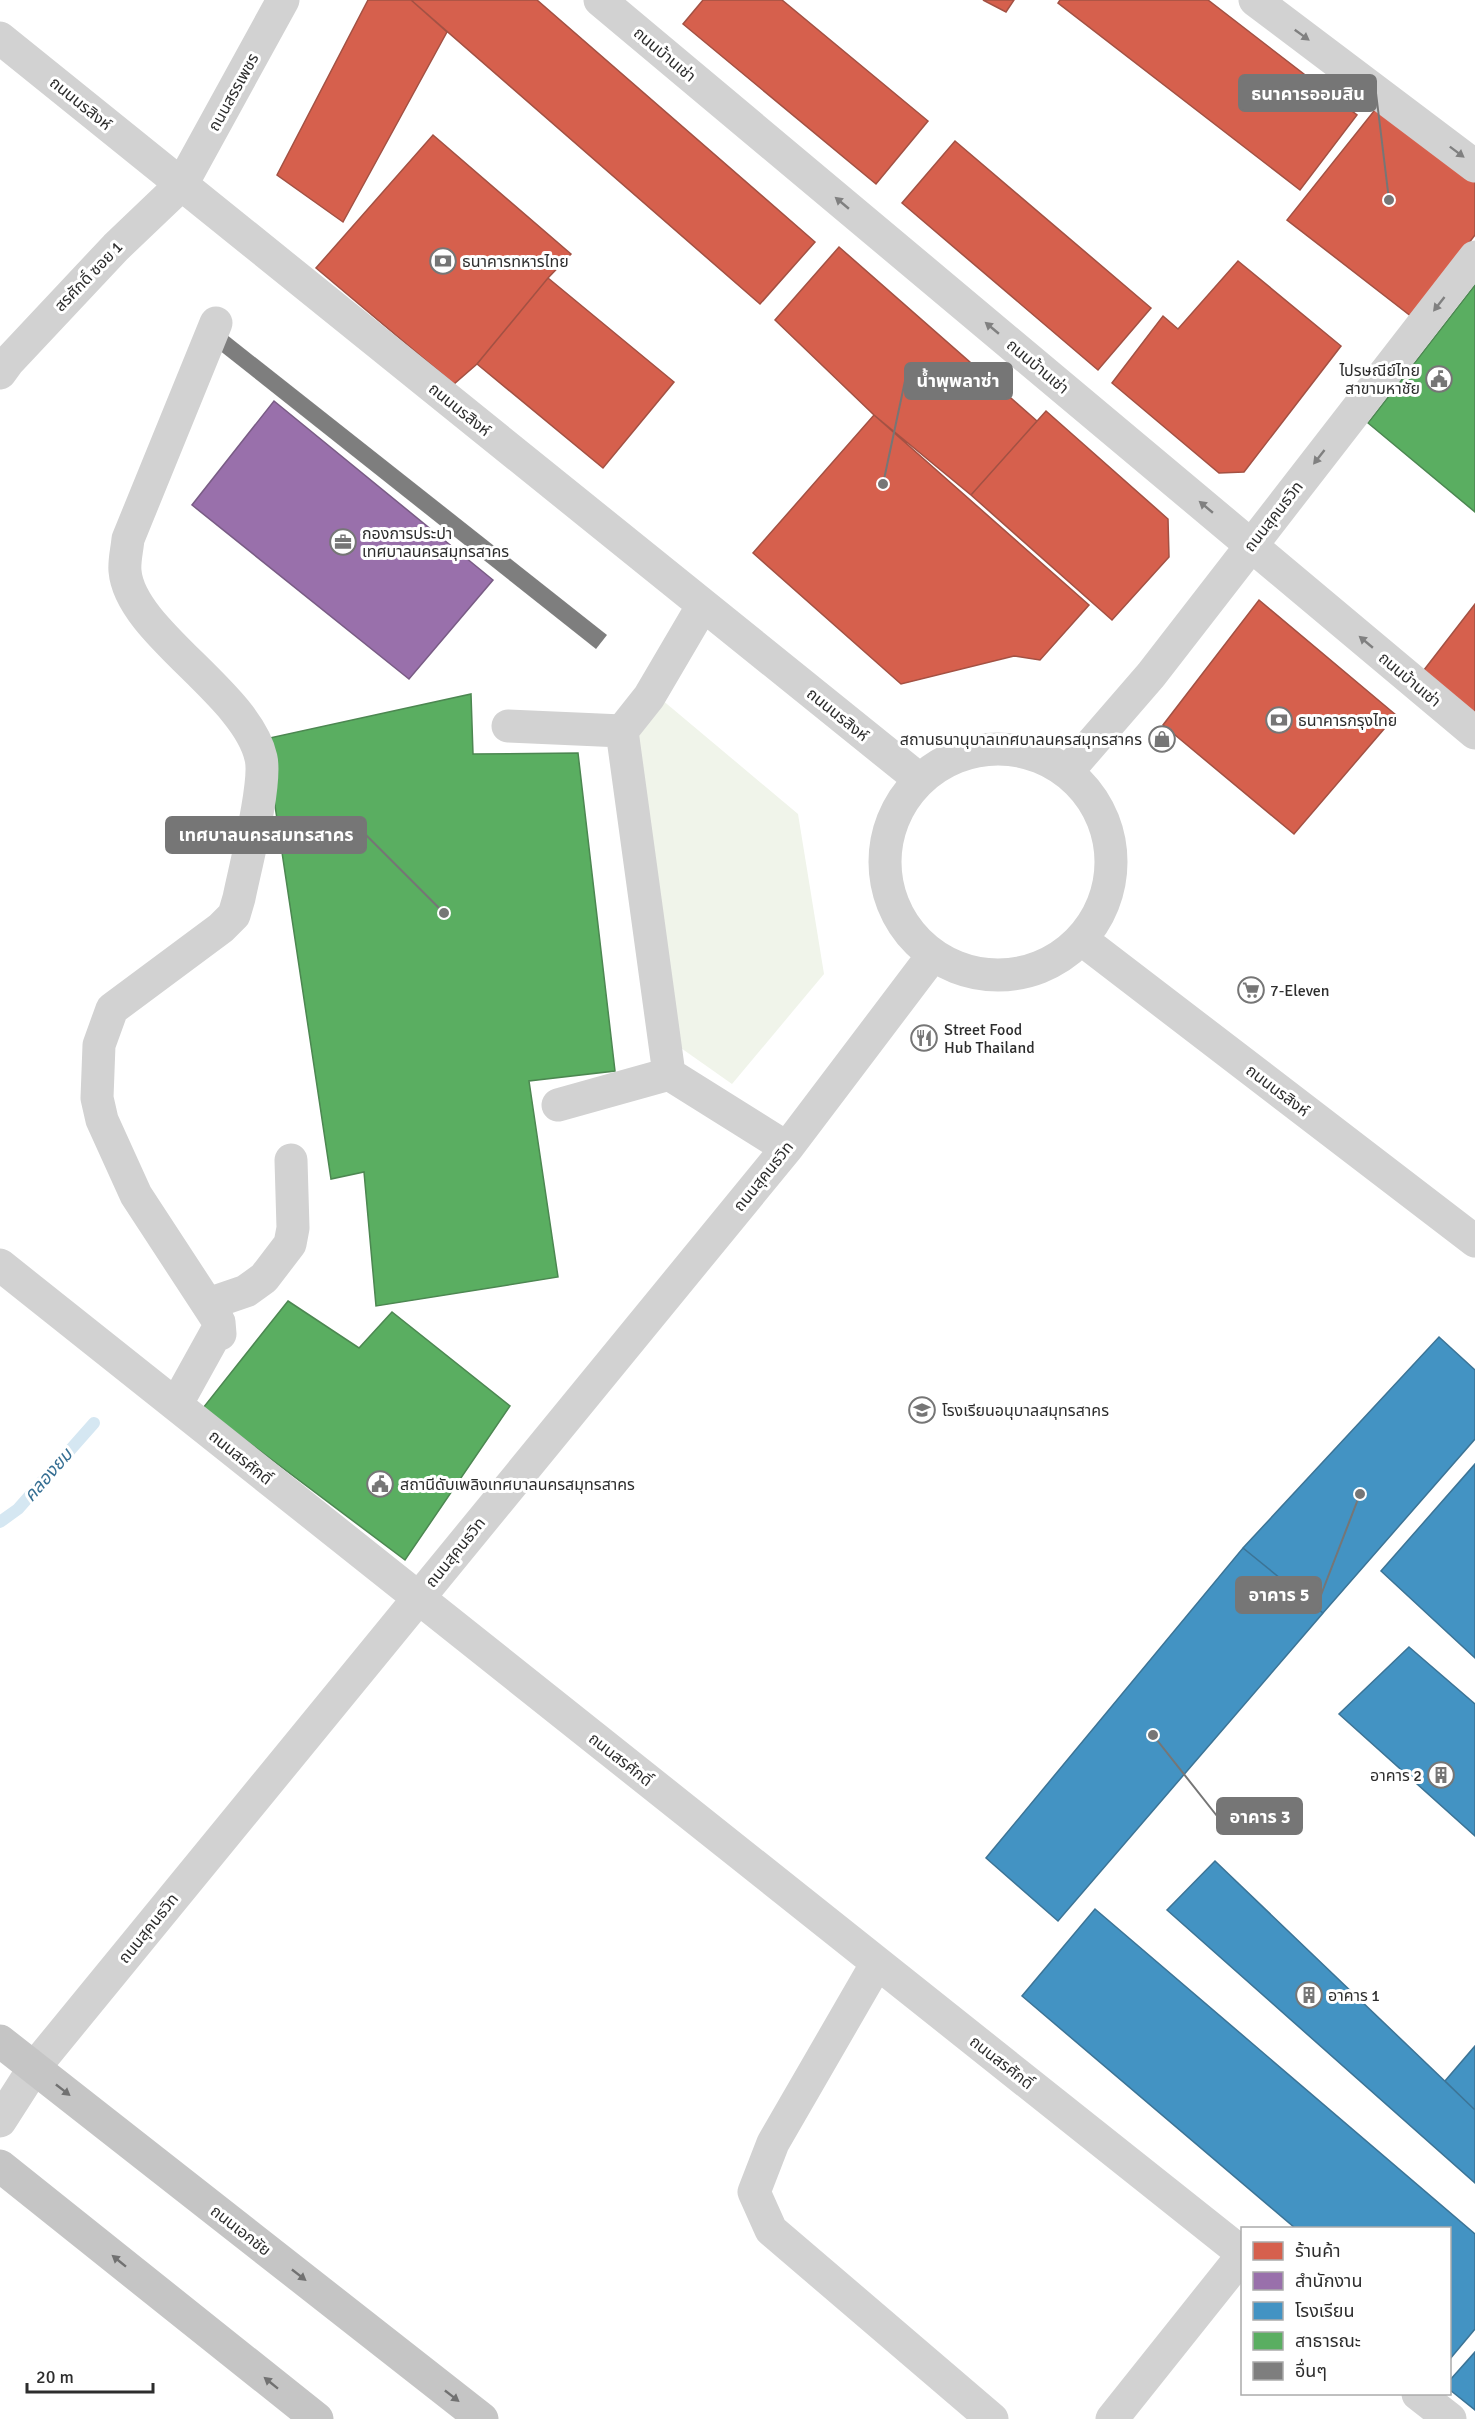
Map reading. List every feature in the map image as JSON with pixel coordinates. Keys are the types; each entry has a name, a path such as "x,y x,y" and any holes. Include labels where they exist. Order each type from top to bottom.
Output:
{"main road":[{"name":"ถนนเอกชัย","path":"0,2041 482,2419"},
{"path":"0,2166 317,2419"}],"street":[{"name":"ถนนสรรเพชร","path":"182,184 283,0"},
{"name":"ถนนบ้านเช่า","path":"600,0 1475,733"},
{"path":"1255,0 1475,166"},
{"name":"ถนนนรสิงห์","path":"0,38 919,779"},
{"name":"สรศักดิ์ ซอย 1","path":"0,373 116,247 182,184"},
{"name":"ถนนสุคนธวิท","path":"1067,772 1151,675 1475,257"},
{"path":"176,1405 217,1330 220,1334 219,1322 136,1195 102,1120 97,1098 99,1046 112,1010 221,928 234,915 261,785 261,758 249,732 231,707 137,606 125,572 128,539 216,323"},
{"path":"669,1074 622,731 649,697 703,605"},
{"path":"508,726 622,731"},
{"path":"992,749 1018,750 1044,759 1067,772 1088,794 1103,820 1110,849 1109,881 1101,910 1081,939 1056,959 1033,970 1007,975 981,974 956,968 933,955 909,932 892,903 884,870 886,837 898,806 919,779 940,763 966,753 992,749"},
{"name":"ถนนนรสิงห์","path":"1081,939 1475,1241"},
{"name":"ถนนสุคนธวิท","path":"0,2121 34,2068 787,1148 933,955"},
{"path":"558,1105 669,1074 787,1148"},
{"path":"208,1304 246,1291 264,1278 290,1244 293,1228 291,1160"},
{"name":"ถนนสรศักดิ์","path":"0,1265 1241,2254"},
{"path":"877,1963 773,2143 754,2192 771,2230 992,2419"},
{"path":"1112,2419 1241,2256"},
{"path":"1419,2395 1450,2419"}],"shaded area":[{"path":"661,699 798,814 824,974 732,1084 671,1041 629,738"}],"building: ร้านค้า":[{"path":"368,0 411,0 447,32 343,222 277,175"},
{"path":"411,0 537,0 815,242 760,304"},
{"path":"703,0 782,0 928,121 876,184 683,24"},
{"path":"983,0 1014,0 1006,12"},
{"path":"1060,0 1208,0 1357,115 1300,190 1058,3"},
{"path":"1378,106 1475,181 1475,235 1412,317 1287,220"},
{"name":"ธนาคารทหารไทย","path":"433,135 571,254 548,278 477,364 454,384 316,268"},
{"path":"955,141 1151,308 1098,370 902,203"},
{"path":"839,247 1037,421 971,495 874,415 775,320"},
{"path":"1238,261 1341,346 1244,472 1219,473 1112,383 1163,316 1178,329"},
{"path":"548,278 674,382 603,468 477,364"},
{"path":"1046,411 1168,519 1169,557 1112,620 971,495"},
{"path":"874,415 1089,605 1040,660 1014,656 901,684 753,553"},
{"name":"ธนาคารกรุงไทย","path":"1259,600 1396,715 1294,834 1163,725"},
{"path":"1475,604 1475,714 1424,670"}],"building: สำนักงาน":[{"name":"กองการประปา เทศบาลนครสมุทรสาคร","path":"274,401 493,580 409,679 192,505"}],"building: โรงเรียน":[{"path":"1439,1337 1475,1370 1475,1439 1323,1613 1243,1548"},
{"path":"1475,1464 1475,1658 1381,1571"},
{"path":"1243,1548 1323,1613 1058,1921 986,1858"},
{"name":"อาคาร 2","path":"1409,1647 1475,1704 1475,1836 1339,1714"},
{"name":"อาคาร 1","path":"1215,1861 1475,2110 1475,2183 1167,1910"},
{"path":"1095,1909 1475,2234 1475,2329 1451,2358 1451,2227 1294,2227 1022,1996"},
{"path":"1475,2046 1475,2110 1445,2081"},
{"path":"1475,2352 1475,2410 1451,2391 1451,2379"}],"building: สาธารณะ":[{"name":"ไปรษณีย์ไทย สาขามหาชัย","path":"1475,285 1475,512 1368,423"},
{"path":"471,694 473,754 578,753 615,1071 529,1081 558,1277 376,1306 364,1172 331,1179 265,739"},
{"name":"สถานีดับเพลิงเทศบาลนครสมุทรสาคร","path":"288,1301 359,1348 392,1312 510,1406 405,1560 203,1408"}],"building: อื่นๆ":[{"path":"227,335 607,635 596,649 219,350"}],"waterway":[{"name":"คลองยม","path":"0,1522 18,1509 94,1423"}],"place":[{"name":"ธนาคารออมสิน","path":"1389,200"},
{"name":"ธนาคารทหารไทย","path":"443,261"},
{"name":"ไปรษณีย์ไทย สาขามหาชัย","path":"1439,379"},
{"name":"น้ำพุพลาซ่า","path":"883,484"},
{"name":"กองการประปา เทศบาลนครสมุทรสาคร","path":"343,542"},
{"name":"ธนาคารกรุงไทย","path":"1279,720"},
{"name":"สถานธนานุบาลเทศบาลนครสมุทรสาคร","path":"1162,739"},
{"name":"เทศบาลนครสมทรสาคร","path":"444,913"},
{"name":"7-Eleven","path":"1251,990"},
{"name":"Street Food Hub Thailand","path":"924,1038"},
{"name":"โรงเรียนอนุบาลสมุทรสาคร","path":"922,1410"},
{"name":"สถานีดับเพลิงเทศบาลนครสมุทรสาคร","path":"380,1484"},
{"name":"อาคาร 5","path":"1360,1494"},
{"name":"อาคาร 3","path":"1153,1735"},
{"name":"อาคาร 2","path":"1441,1775"},
{"name":"อาคาร 1","path":"1309,1995"}]}
